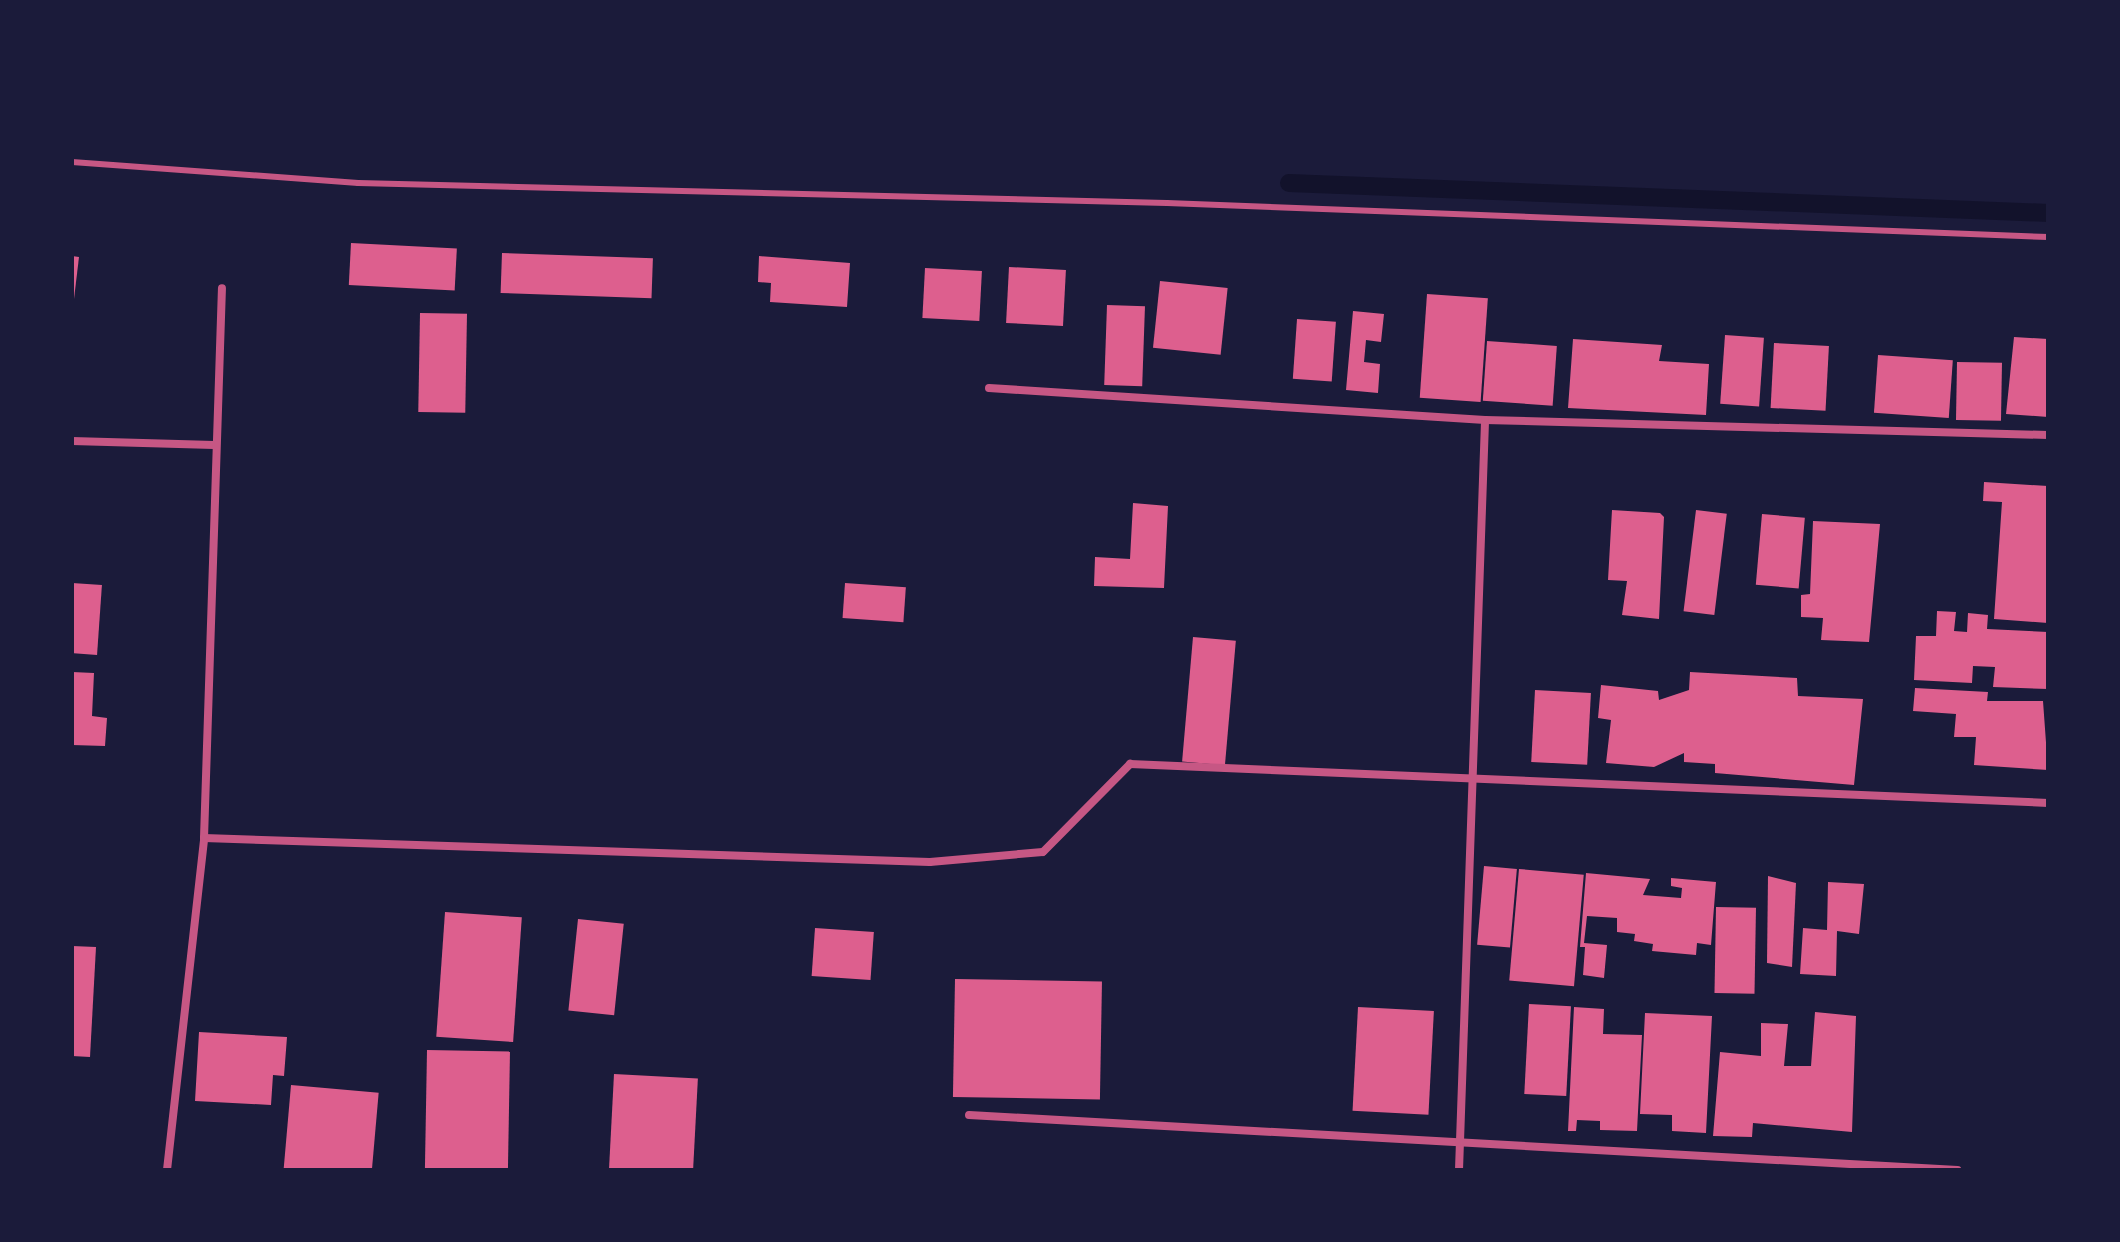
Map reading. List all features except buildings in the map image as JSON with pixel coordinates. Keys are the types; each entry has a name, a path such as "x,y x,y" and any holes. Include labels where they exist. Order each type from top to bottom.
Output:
{"street":[{"path":"167,1170 204,838 214,445 222,288"},
{"path":"989,388 1485,420 2048,435"},
{"path":"1459,1170 1470,778 1485,420"},
{"path":"72,441 214,445"},
{"path":"204,838 930,862 1043,852 1130,764 2048,803"},
{"path":"969,1115 1957,1170"}],"lane":[{"path":"72,162 358,183 1181,204 2048,237"}],"waterway":[{"path":"1289,183 2048,213"}]}
